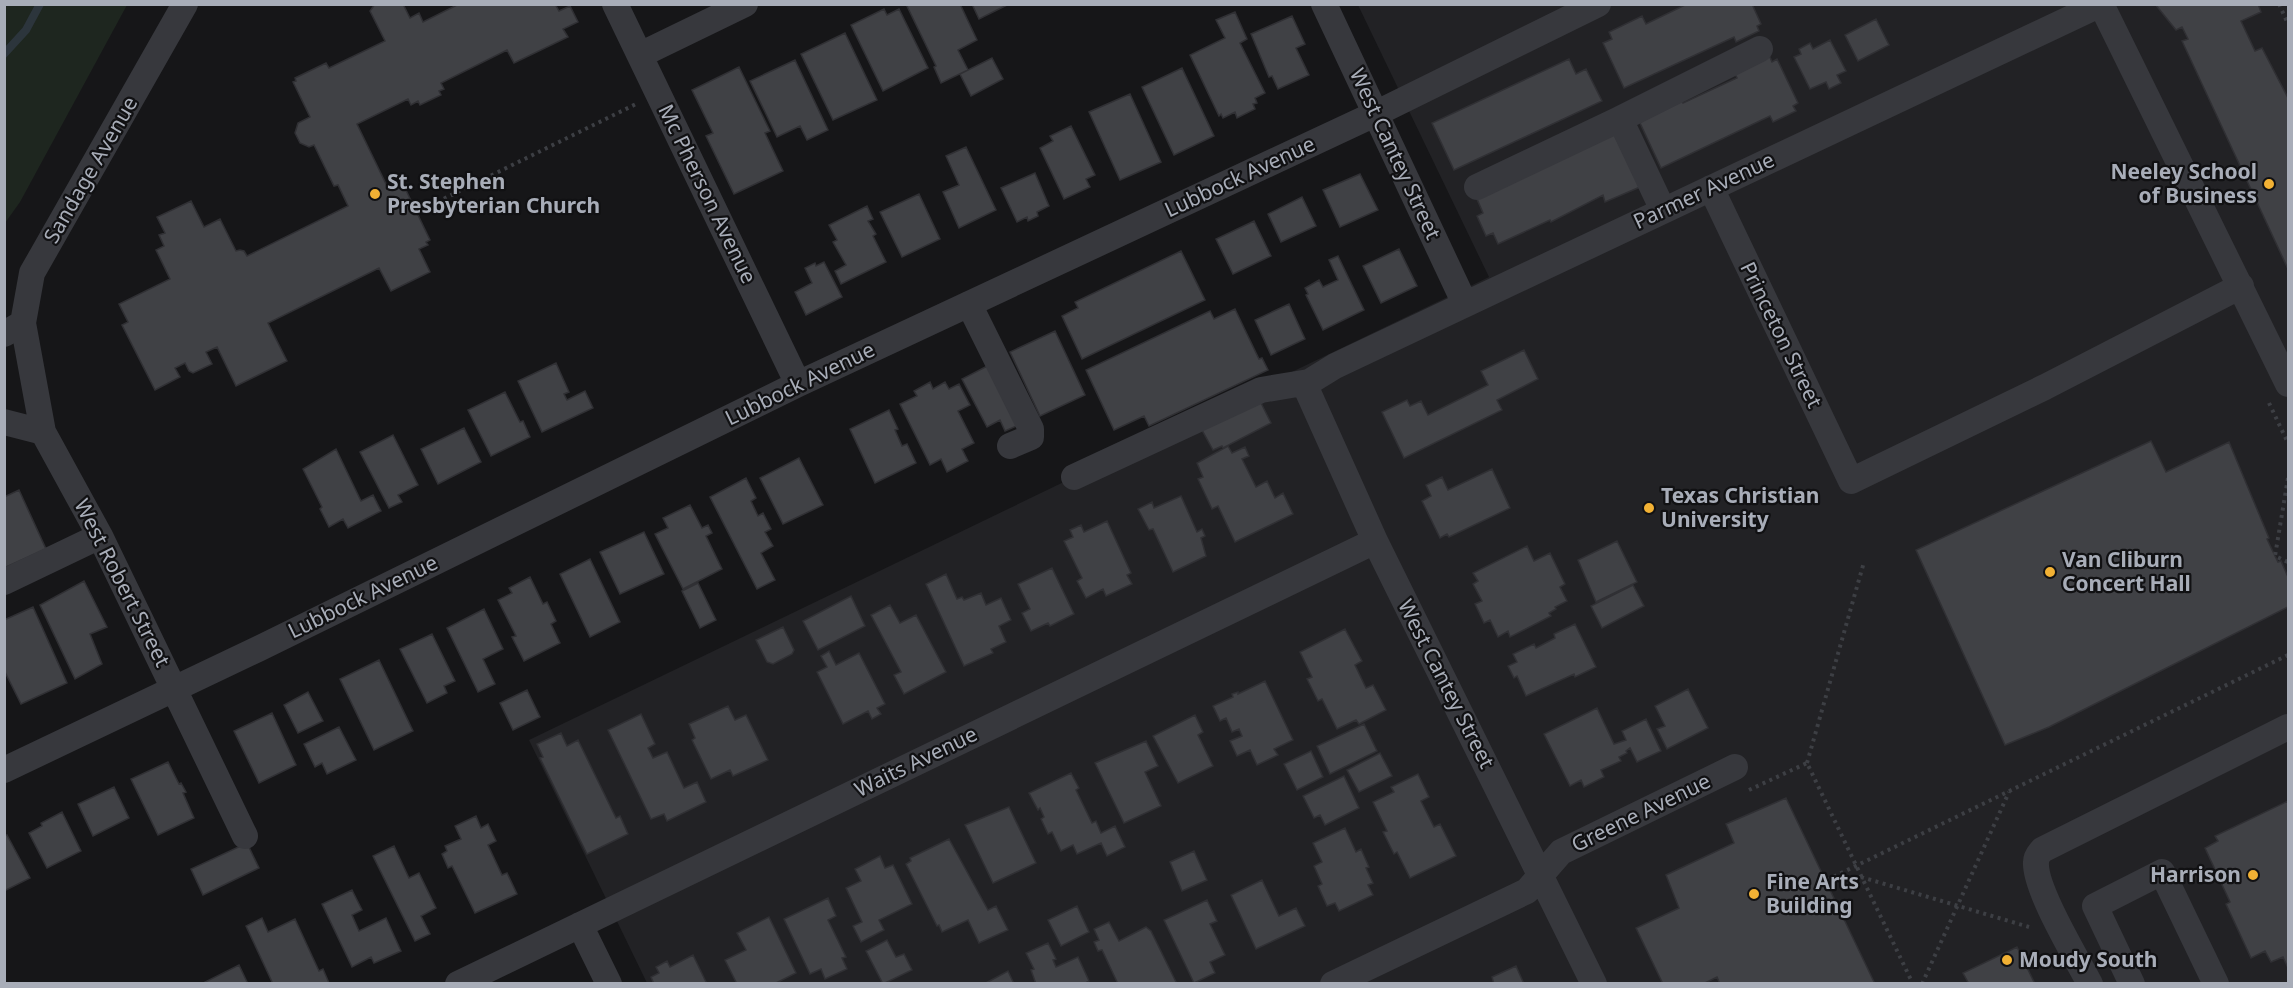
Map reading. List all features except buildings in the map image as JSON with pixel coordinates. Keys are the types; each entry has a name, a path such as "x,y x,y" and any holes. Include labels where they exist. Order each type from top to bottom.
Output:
{"street":[{"name":"Sandage Avenue","path":"14,328 32,273 185,4"},
{"name":"Mc Pherson Avenue","path":"615,4 798,384"},
{"path":"640,55 745,4"},
{"name":"West Cantey Street","path":"1324,4 1465,304"},
{"name":"Lubbock Avenue","path":"4,770 175,689 798,384 1375,114 1598,4"},
{"path":"2101,4 2289,384"},
{"name":"Parmer Avenue","path":"1309,382 1335,366 2101,4"},
{"path":"1477,188 1760,49"},
{"path":"1620,119 1664,210"},
{"name":"Princeton Street","path":"1711,188 1851,482 2045,387 2241,286"},
{"path":"969,304 1031,429 1031,437 1010,446"},
{"name":"West Robert Street","path":"14,328 43,432 100,536 245,836"},
{"path":"1074,477 1261,390 1309,382"},
{"name":"West Cantey Street","path":"1309,382 1308,392 1375,541 1594,984"},
{"path":"4,422 43,432"},
{"path":"4,582 100,536"},
{"name":"Waits Avenue","path":"458,984 1375,541"},
{"path":"2090,984 2041,889 2036,864 2037,856 2043,850 2289,727"},
{"name":"Greene Avenue","path":"1333,984 1527,891 1561,852 1735,767"},
{"path":"2132,984 2095,906 2162,872 2216,984"},
{"path":"580,924 609,984"}],"path":[{"path":"2279,4 2289,24"},
{"path":"417,212 658,93"},
{"path":"2289,478 2275,556 2289,562"},
{"path":"1864,562 1807,763 1913,984"},
{"path":"1827,880 2289,654"},
{"path":"1742,794 1807,763"},
{"path":"1922,984 2009,791"},
{"path":"1861,877 2029,927"}],"shaded area":[{"path":"5,4 127,5 20,202 5,223"},
{"name":"Texas Christian University","path":"1358,5 2288,5 2288,983 647,983 529,740 1489,277"}],"waterway":[{"path":"4,54 26,30 40,4"}],"place":[{"name":"Neeley School of Business","path":"2269,184"},
{"name":"St. Stephen Presbyterian Church","path":"375,194"},
{"name":"Texas Christian University","path":"1649,508"},
{"name":"Van Cliburn Concert Hall","path":"2050,572"},
{"name":"Harrison","path":"2253,875"},
{"name":"Fine Arts Building","path":"1754,894"},
{"name":"Moudy South","path":"2007,960"}]}
